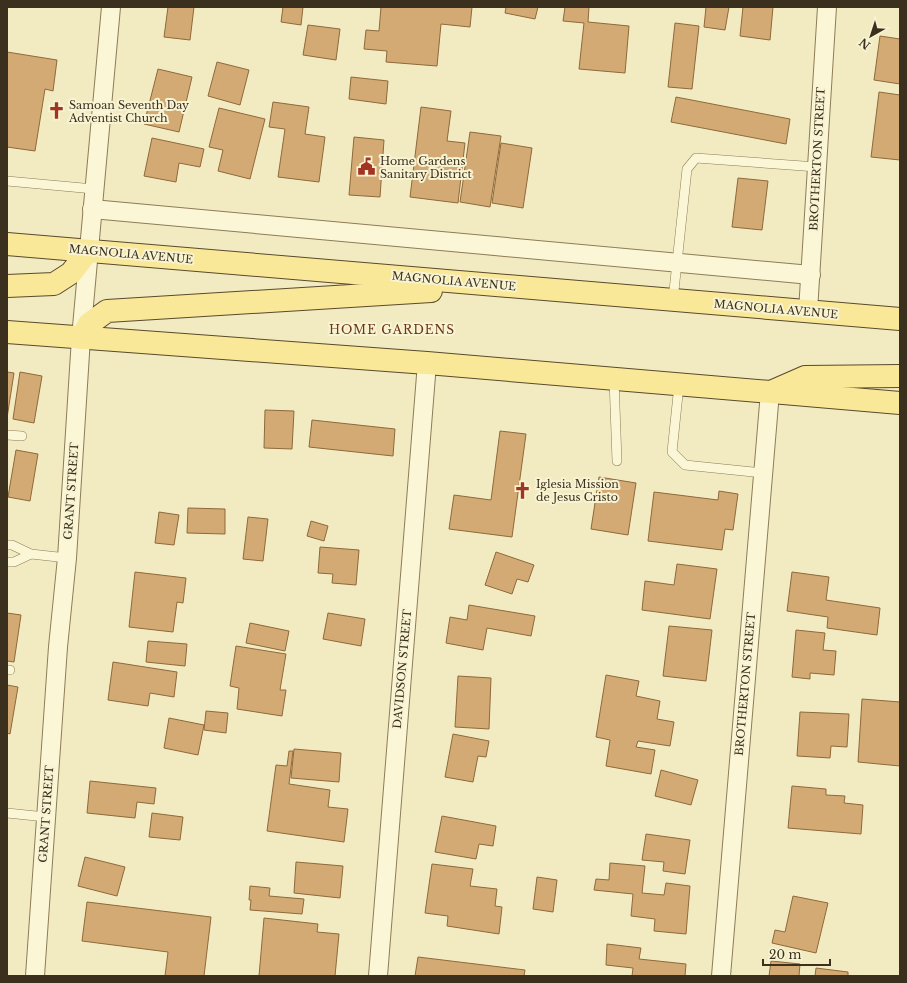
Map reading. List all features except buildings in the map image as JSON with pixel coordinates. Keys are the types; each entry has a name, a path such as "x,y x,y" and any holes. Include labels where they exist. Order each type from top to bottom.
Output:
{"main road":[{"name":"MAGNOLIA AVENUE","path":"7,244 900,319"},
{"path":"7,286 54,284 71,273 88,251"},
{"path":"81,338 89,324 107,311 506,286"},
{"path":"7,332 427,363 900,403"},
{"path":"770,392 805,377 900,376"}],"street":[{"name":"GRANT STREET","path":"35,976 58,647 67,558 81,338 111,7"},
{"name":"BROTHERTON STREET","path":"808,311 827,7"},
{"path":"92,209 811,275"},
{"name":"DAVIDSON STREET","path":"378,976 427,363"},
{"name":"BROTHERTON STREET","path":"721,976 770,392"}],"lane":[{"path":"673,300 687,170 696,158 817,167"},
{"path":"7,181 94,189"},
{"path":"614,379 617,461"},
{"path":"679,384 672,452 685,465 763,473"},
{"path":"7,435 22,436"},
{"path":"7,545 12,545 30,554 67,558"},
{"path":"7,562 14,562 30,554"},
{"path":"7,813 46,817"}],"place":[{"name":"Samoan Seventh Day Adventist Church","path":"56,111"},
{"name":"Home Gardens Sanitary District","path":"367,167"},
{"name":"Iglesia Mission de Jesus Cristo","path":"523,490"}],"district":[{"name":"HOME GARDENS","path":"392,330"}]}
